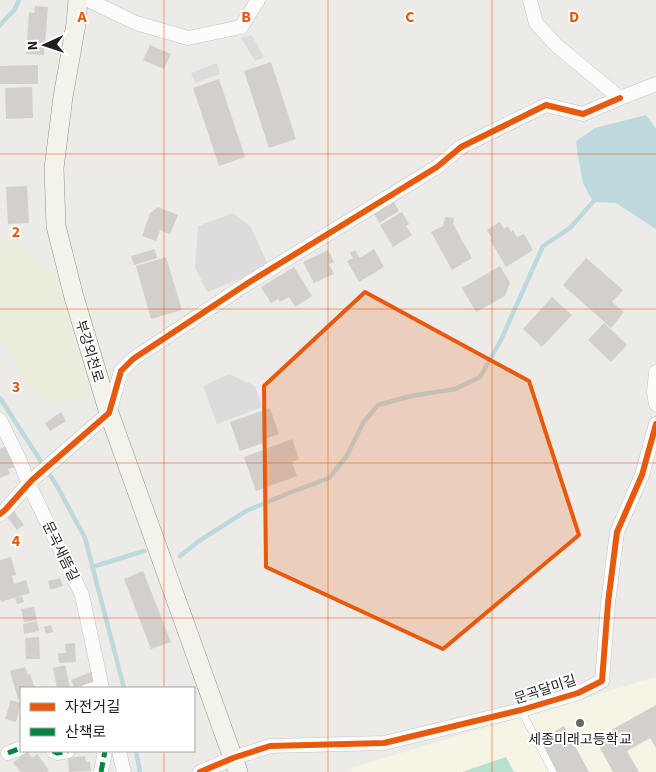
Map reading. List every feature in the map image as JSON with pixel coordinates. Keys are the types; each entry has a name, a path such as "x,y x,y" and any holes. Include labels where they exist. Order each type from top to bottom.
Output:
{"main road":[{"name":"부강외천로","path":"78,0 54,168 56,226 74,297 109,413 236,765"}],"street":[{"path":"88,0 136,23 188,38 241,27 258,0"},
{"path":"530,0 536,23 556,45 620,98"},
{"path":"0,514 58,456 109,413 121,371 133,359 248,283 437,167 461,147 546,105 583,114 656,84"},
{"path":"656,372 654,392 656,404"},
{"name":"문곡새뜸길","path":"0,420 82,595 102,685"},
{"name":"문곡달미길","path":"200,772 236,765 270,746 384,743 520,710 578,693 602,682 608,603 617,532 642,475 656,424"},
{"path":"101,772 105,752"},
{"path":"118,752 124,772"}],"lane":[{"path":"520,710 553,772"}],"highlighted area":[{"path":"365,292 529,381 579,535 443,649 266,567 264,386"}],"shaded area":[{"path":"252,35 264,58 255,61 241,38"},
{"path":"217,63 220,74 195,83 191,73"},
{"path":"233,213 251,227 269,267 207,292 195,267 198,226"},
{"path":"229,374 255,386 262,407 217,424 203,386"},
{"name":"세종미래고등학교","path":"656,677 656,772 352,772 350,768"}],"green space":[{"path":"0,237 11,242 57,276 90,398 42,403 1,343"},
{"path":"506,757 514,772 462,772"}],"water":[{"path":"646,115 656,129 656,229 616,203 593,202 583,183 576,141 595,128"}],"building":[{"path":"35,6 48,7 44,55 26,54 29,12 34,13"},
{"path":"150,45 171,54 164,69 143,60"},
{"path":"271,62 296,139 269,148 244,71"},
{"path":"38,65 38,84 0,84 0,66"},
{"path":"219,79 245,157 219,166 193,88"},
{"path":"32,87 33,118 6,119 5,88"},
{"path":"27,186 29,223 8,224 6,187"},
{"path":"394,202 399,211 379,223 374,213"},
{"path":"158,207 178,215 170,234 160,230 156,241 142,236 150,213"},
{"path":"402,212 409,224 406,226 412,235 393,247 380,225"},
{"path":"445,217 454,218 453,224 472,258 452,270 431,232 443,226"},
{"path":"500,222 504,229 508,226 511,232 513,230 517,237 524,234 533,250 506,267 490,240 492,239 487,230"},
{"path":"155,249 157,258 134,265 131,256"},
{"path":"374,249 384,267 359,282 347,261 353,258 350,253 355,250 360,258"},
{"path":"328,250 334,262 329,264 334,274 314,283 303,262"},
{"path":"166,257 182,310 151,319 136,266"},
{"path":"586,258 623,290 612,302 624,312 611,328 563,285"},
{"path":"500,266 510,283 505,296 476,312 462,288"},
{"path":"294,267 312,296 295,307 289,297 280,302 278,299 271,303 261,287"},
{"path":"552,297 572,315 542,347 523,329"},
{"path":"604,323 627,345 611,362 588,340"},
{"path":"270,408 279,434 265,439 266,442 240,451 230,422"},
{"path":"61,412 66,421 50,431 45,423"},
{"path":"292,439 299,459 292,462 297,476 256,491 244,457"},
{"path":"7,446 15,467 8,469 10,474 0,478 0,449"},
{"path":"14,511 24,525 17,530 7,517"},
{"path":"11,557 16,575 12,576 14,584 26,580 30,593 1,602 0,560"},
{"path":"143,571 171,642 151,649 124,579"},
{"path":"60,578 63,586 50,590 48,581"},
{"path":"22,596 24,602 17,604 15,598"},
{"path":"34,607 37,620 24,622 21,609"},
{"path":"37,621 39,631 24,634 23,624"},
{"path":"51,625 53,632 46,634 44,627"},
{"path":"39,637 40,659 26,659 25,638"},
{"path":"75,643 76,662 59,663 58,653 66,653 65,644"},
{"path":"65,665 70,687 57,687 53,668"},
{"path":"25,667 35,687 20,687 20,698 18,699 10,671"},
{"path":"91,672 94,682 74,687 71,680"},
{"path":"11,700 20,703 16,722 5,719"},
{"path":"656,705 656,748 650,738 627,751 639,772 613,772 595,739"},
{"path":"564,726 589,772 557,772 539,740"},
{"path":"28,752 32,758 37,754 49,770 47,772 21,772 13,763"},
{"path":"85,756 86,762 90,762 91,771 69,772 68,758"}],"waterway":[{"path":"0,25 15,9 19,0"},
{"path":"180,556 199,541 246,511 329,478 346,457 363,423 378,405 411,396 455,389 480,377 501,340 543,246 570,228 593,202"},
{"path":"0,398 57,486 85,538 124,687"},
{"path":"92,567 144,551"},
{"path":"136,752 140,772"}],"marked path":[{"path":"8,753 20,748"},
{"path":"55,752 62,752"},
{"path":"101,772 105,752"}],"cycle path":[{"path":"0,514 32,480 109,413 121,371 133,359 248,283 437,167 461,147 546,105 583,114 620,98"},
{"path":"200,772 233,758 270,746 384,743 521,710 578,693 602,681 608,603 617,532 642,475 656,424"}],"place":[{"name":"세종미래고등학교","path":"580,723"}]}
